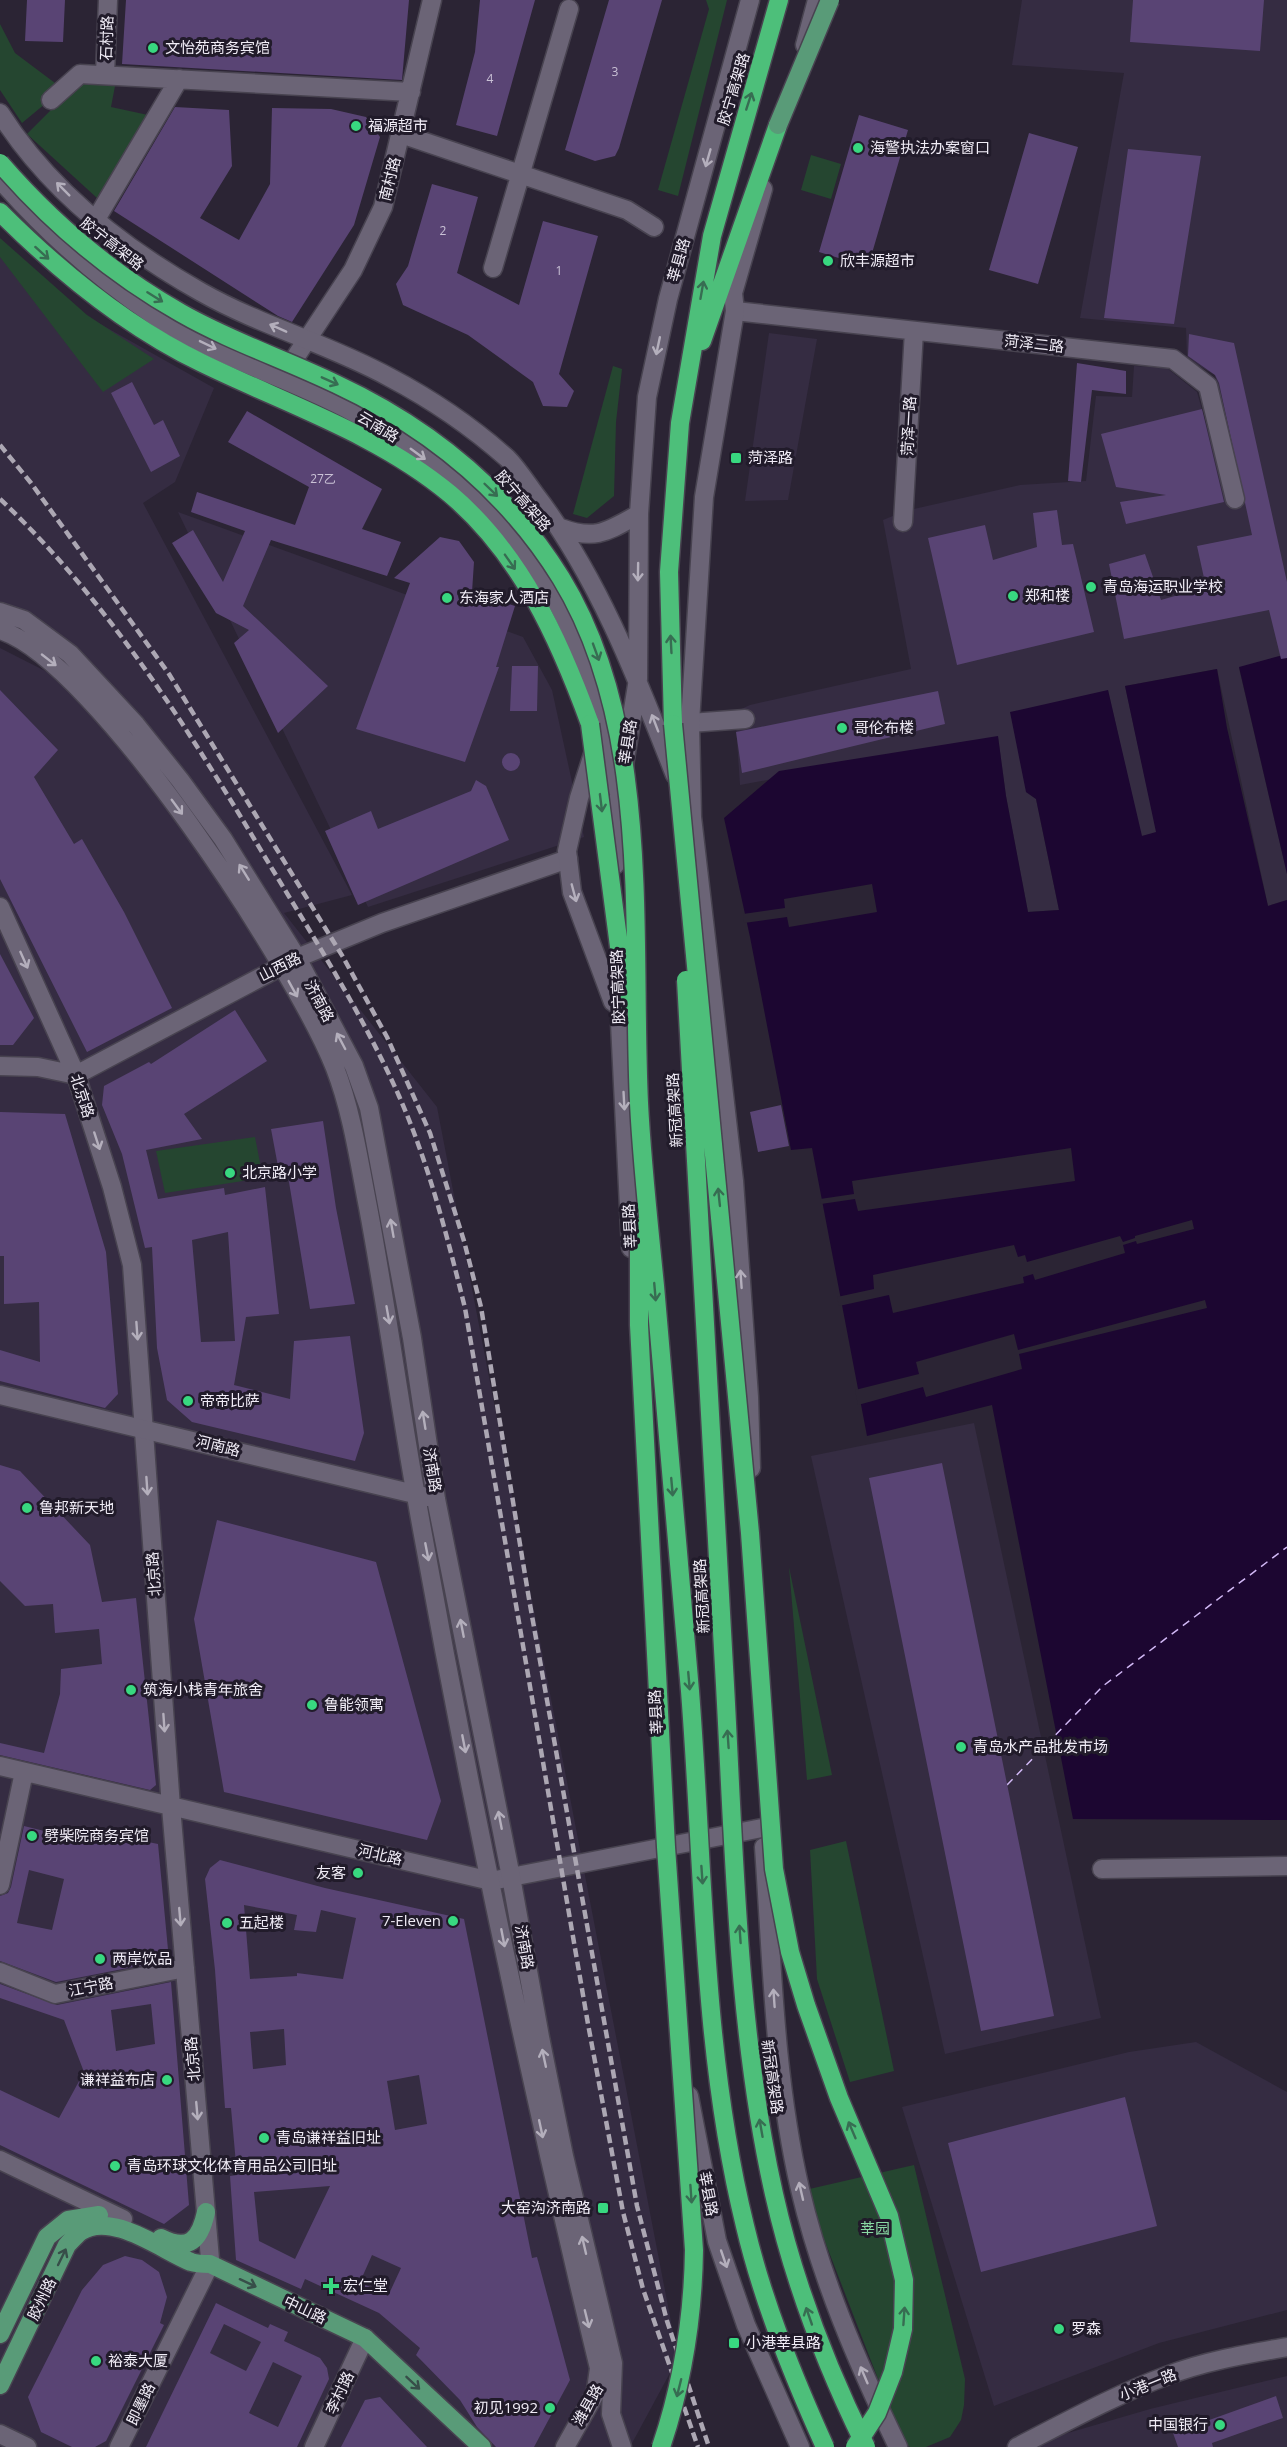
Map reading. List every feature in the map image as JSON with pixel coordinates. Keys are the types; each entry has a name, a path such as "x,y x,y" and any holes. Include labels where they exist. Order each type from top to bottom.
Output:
{"highway":[{"name":"胶宁高架路","path":"682,723 669,572 673,493 680,423 712,236 779,0"},
{"path":"673,493 682,424 697,360 732,251 778,125"},
{"name":"胶宁高架路","path":"0,163 68,233 129,281 210,328 339,385 422,432 449,452 502,501 545,555 563,582 594,645 611,699 622,746 631,841 639,1108"},
{"path":"0,212 42,255 153,337 201,363 381,447 418,470 451,495 481,524 535,598 555,634 590,724 639,1108 639,1325 666,1847 694,2250 692,2305 686,2356 661,2447"},
{"path":"682,723 746,1487 776,1879 790,1952 806,2005 839,2098 889,2216 904,2280 903,2329 893,2372 877,2413 855,2447"},
{"name":"新冠高架路","path":"682,723 709,1419 742,1961 753,2072 773,2193 792,2263 818,2340 866,2447"},
{"name":"新冠高架路","path":"639,1108 690,1698 704,1918 721,2095 730,2158 753,2258 787,2359 825,2447"}],"main road":[{"path":"778,125 830,0"},
{"path":"123,2219 174,2245 188,2243 197,2236 206,2212"},
{"name":"胶州路","path":"0,2334 47,2237 68,2220 99,2215 123,2219"},
{"name":"胶州路","path":"0,2385 67,2245 81,2230 97,2226"},
{"name":"中山路","path":"97,2226 129,2231 193,2263 210,2264 365,2338 482,2447"}],"street":[{"name":"石村路","path":"105,75 108,0"},
{"name":"南村路","path":"281,379 353,270 383,207 432,0"},
{"name":"莘县路","path":"750,0 666,310 647,397 639,514 638,679 619,796 614,843 620,1022 663,1848 688,2091 717,2241 746,2325 800,2447"},
{"path":"817,0 733,293 735,312 704,497 682,723 734,1181 749,1397 762,1828 779,2063 800,2189 822,2267 846,2333 898,2447"},
{"path":"493,268 569,9"},
{"path":"51,100 80,74 411,92"},
{"path":"95,221 179,79"},
{"path":"0,113 20,145 95,221 201,292 389,376 455,418 509,460 561,528 638,679 692,817"},
{"path":"401,134 627,210 654,227"},
{"name":"云南路","path":"0,179 35,219 87,266 158,318 206,344 353,412 398,439 452,478 501,522 549,587 579,652 598,713 619,796"},
{"name":"菏泽二路","path":"735,312 1173,359 1208,386 1235,499"},
{"name":"菏泽一路","path":"903,522 914,331"},
{"path":"561,528 578,534 602,534 639,514"},
{"name":"济南路","path":"0,612 24,620 70,654 136,725 223,839 289,962 354,1066 369,1108 412,1338 436,1499 564,2156 613,2363 611,2414 622,2447"},
{"name":"济南路","path":"0,630 14,634 59,668 122,737 289,962 335,1068 349,1110 388,1312 416,1495 542,2134 599,2368 596,2390"},
{"path":"598,713 593,757 579,798 567,851 572,892 620,1022"},
{"path":"682,723 745,719"},
{"name":"山西路","path":"76,1075 289,962 382,923 568,859"},
{"name":"北京路","path":"0,907 76,1075 112,1186 132,1265 171,1807 210,2264"},
{"path":"0,1066 39,1067 76,1075"},
{"name":"河南路","path":"0,1395 436,1499"},
{"name":"河北路","path":"0,1766 491,1881 762,1828"},
{"path":"0,1885 24,1772"},
{"path":"1102,1869 1287,1866"},
{"name":"江宁路","path":"0,1972 55,1994 185,1968"},
{"path":"0,2160 123,2219"},
{"name":"即墨路","path":"119,2447 210,2264"},
{"name":"李村路","path":"315,2447 365,2338"},
{"name":"小港一路","path":"1017,2447 1168,2375 1240,2355 1287,2347"},
{"name":"潍县路","path":"565,2447 613,2363"},
{"path":"0,2434 27,2447"}],"shaded area":[{"name":"青岛海运职业学校","path":"1022,0 1287,0 1287,654 1239,668 1287,874 1287,900 1268,906 1217,669 1125,686 1157,833 1141,836 1108,690 1026,792 1036,799 1059,910 1028,912 1006,796 998,737 740,785 735,712 750,705 911,669 883,520 905,511 1020,485 1086,481 1096,396 1132,397 1134,366 1167,368 1197,392 1228,501 1243,496 1215,375 1187,359 1186,328 1080,318 1124,73 1012,65"},
{"path":"0,240 86,316 214,388 175,482 143,503 352,895 284,913 437,1107 678,2358 630,2447 0,2447 0,648 126,712 102,677 46,625 17,611 0,607"},
{"path":"769,333 817,339 788,500 745,501"},
{"path":"178,512 523,637 552,690 584,837 368,907"},
{"path":"1287,654 1287,874 1239,667"},
{"path":"1217,669 1227,728 1268,906 1287,900 1287,1820 1073,1819 992,1405 867,1436 812,1148 791,1150 750,937 724,818 779,771 998,736 1006,796 1028,912 1059,910 1036,799 1026,792 1010,712 1108,690 1142,836 1156,832 1125,686"},
{"path":"974,1423 1101,2018 945,2054 811,1456"},
{"path":"1196,2042 1287,2092 1287,2310 1159,2343 994,2406 902,2107 1129,2052"},
{"path":"1287,2376 1287,2447 1020,2447 1150,2409"}],"green space":[{"path":"706,0 727,0 678,196 658,190 709,9"},
{"path":"0,24 15,53 63,89 22,123 0,90"},
{"path":"80,81 115,86 111,107 148,115 97,198 27,134"},
{"path":"811,155 841,164 831,199 801,190"},
{"path":"0,238 87,315 154,359 103,392 0,257"},
{"path":"613,366 622,369 616,422 614,496 587,518 573,514"},
{"path":"255,1137 263,1178 165,1193 156,1151"},
{"path":"789,1567 832,1775 807,1780"},
{"path":"846,1841 894,2071 850,2082 817,1979 810,1850"},
{"name":"莘园","path":"914,2165 965,2379 961,2420 950,2437 926,2447 910,2447 902,2441 805,2190"}],"pier":[{"path":"872,884 877,912 789,927 787,917 744,923 743,914 785,908 784,899"},
{"path":"1071,1148 1075,1181 858,1211 855,1199 821,1204 820,1199 854,1194 852,1181"},
{"path":"1192,1220 1194,1229 1137,1244 1136,1241 1123,1245 1125,1253 1035,1280 1033,1274 1023,1277 1024,1283 893,1313 889,1295 839,1306 837,1297 874,1289 873,1275 1014,1245 1018,1257 1025,1255 1027,1262 1120,1236 1123,1242 1135,1236"},
{"path":"1205,1300 1207,1308 1019,1354 1022,1369 926,1397 923,1387 858,1405 855,1390 919,1374 916,1362 1014,1334 1018,1350"}],"building":[{"path":"27,0 65,0 63,42 25,41"},
{"path":"126,0 409,0 402,80 122,64"},
{"path":"480,0 535,0 497,136 456,125 475,52"},
{"path":"609,0 662,0 619,148 615,156 595,161 565,150"},
{"path":"1133,0 1264,0 1260,51 1130,42"},
{"path":"175,107 229,110 232,166 200,218 239,240 270,184 272,108 331,109 366,117 380,137 354,225 292,322 278,316 114,211"},
{"path":"859,115 908,130 868,267 819,252"},
{"path":"1029,133 1078,147 1038,284 989,270"},
{"path":"1128,149 1201,156 1174,324 1104,318"},
{"path":"432,184 478,197 457,273 519,305 543,221 598,236 559,374 574,391 567,407 543,406 533,382 468,335 403,305 396,284 408,266"},
{"path":"1189,334 1234,343 1287,582 1287,658 1281,659 1269,610 1124,639 1109,564 1145,554 1161,600 1206,587 1197,546 1252,535 1219,383 1215,375 1188,356"},
{"path":"1077,363 1126,371 1126,394 1092,390 1081,482 1068,481"},
{"path":"132,382 154,425 163,420 180,456 151,472 111,393"},
{"path":"1202,409 1224,502 1126,524 1120,502 1166,495 1116,487 1101,434"},
{"path":"247,411 382,489 362,529 401,542 387,576 271,540 243,606 328,686 278,733 234,643 249,630 216,613 172,543 193,530 223,582 245,531 191,512 197,492 295,525 309,487 228,442"},
{"name":"郑和楼","path":"1057,510 1062,545 1073,544 1094,632 957,665 928,538 985,525 993,560 1037,547 1033,513"},
{"path":"440,537 459,541 474,562 472,592 515,606 496,667 499,667 465,762 356,729 410,583 394,578"},
{"path":"512,666 538,666 537,711 510,711"},
{"path":"0,690 58,750 34,777 74,844 82,839 124,912 172,1008 87,1052 0,879"},
{"name":"哥伦布楼","path":"938,691 945,724 742,773 736,732"},
{"path":"507,753 515,753 520,758 518,769 507,771 502,766 502,758"},
{"path":"476,780 486,786 509,840 358,905 325,831 371,811 378,829 471,791"},
{"path":"0,954 34,1018 13,1045 0,1045"},
{"path":"235,1010 267,1061 184,1114 202,1139 146,1150 158,1199 224,1188 225,1195 265,1187 279,1314 246,1317 234,1385 290,1399 294,1341 350,1336 364,1433 355,1461 192,1422 167,1400 157,1348 152,1247 145,1248 122,1154 102,1105 104,1086 149,1062 151,1064","holes":["228,1232 235,1341 201,1342 192,1240"]},
{"path":"781,1105 789,1146 758,1152 750,1112"},
{"path":"0,1112 65,1114 106,1252 118,1394 105,1408 0,1381 0,1350 40,1362 39,1302 4,1304 4,1256 0,1256"},
{"path":"323,1121 336,1208 355,1304 310,1309 288,1176 280,1177 271,1129"},
{"name":"青岛水产品批发市场","path":"942,1463 1054,2016 981,2031 869,1478"},
{"path":"0,1465 20,1471 90,1545 102,1602 136,1598 156,1785 150,1790 0,1755 0,1743 44,1753 60,1694 61,1669 102,1664 99,1629 55,1633 53,1604 25,1606 0,1581"},
{"name":"鲁能领寓","path":"217,1520 376,1562 441,1801 427,1840 224,1792 194,1619"},
{"path":"24,1826 97,1844 99,1832 158,1844 169,1960 56,1982 0,1961 0,1896 8,1893","holes":["29,1870 64,1879 52,1930 17,1923"]},
{"path":"220,1860 325,1888 464,1919 532,2258 537,2257 570,2380 534,2447 496,2447 477,2427 460,2400 416,2355 420,2348 379,2313 305,2279 301,2289 236,2260 230,2176 237,2175 231,2108 225,2108 215,1970 205,1879 210,1868","holes":["244,1905 297,1915 294,1930 316,1932 321,1910 356,1918 343,1979 297,1973 297,1976 250,1979","284,2029 286,2065 253,2069 250,2032","419,2075 427,2124 395,2130 387,2081","330,2186 295,2259 259,2241 254,2192","372,2255 401,2268 388,2296 360,2282"]},
{"path":"171,1982 189,2205 164,2224 0,2145 0,2090 59,2118 84,2072 64,2020 0,1998 0,1984 57,2005","holes":["151,2004 155,2044 116,2051 111,2010"]},
{"path":"1125,2097 1157,2226 981,2272 948,2143"},
{"name":"裕泰大厦","path":"125,2256 142,2260 159,2272 167,2297 160,2323 164,2325 106,2441 95,2447 72,2447 41,2432 28,2397 82,2290 103,2265"},
{"path":"216,2303 268,2328 270,2324 288,2332 284,2341 320,2358 327,2368 329,2379 297,2447 146,2447","holes":["224,2324 261,2342 246,2371 210,2353","273,2362 302,2376 278,2427 249,2413"]},
{"path":"1276,2396 1283,2418 1212,2443 1213,2447 1178,2447 1173,2433"},
{"path":"380,2397 427,2447 341,2447 365,2400"}],"ferry route":[{"path":"1007,1785 1103,1686 1287,1547"}],"railway":[{"path":"0,445 31,483 169,674 343,957 387,1037 430,1133 464,1241 481,1307 529,1599 637,2206 667,2321 709,2447"},
{"path":"0,499 37,536 105,615 195,743 309,929 366,1028 410,1122 444,1227 465,1308 588,2024 623,2212 643,2289 698,2447"}],"place":[{"name":"文怡苑商务宾馆","path":"153,48"},
{"name":"福源超市","path":"356,126"},
{"name":"海警执法办案窗口","path":"858,148"},
{"name":"欣丰源超市","path":"828,261"},
{"name":"菏泽路","path":"736,458"},
{"name":"青岛海运职业学校","path":"1091,587"},
{"name":"郑和楼","path":"1013,596"},
{"name":"东海家人酒店","path":"447,598"},
{"name":"哥伦布楼","path":"842,728"},
{"name":"北京路小学","path":"230,1173"},
{"name":"帝帝比萨","path":"188,1401"},
{"name":"鲁邦新天地","path":"27,1508"},
{"name":"筑海小栈青年旅舍","path":"131,1690"},
{"name":"鲁能领寓","path":"312,1705"},
{"name":"青岛水产品批发市场","path":"961,1747"},
{"name":"劈柴院商务宾馆","path":"32,1836"},
{"name":"友客","path":"358,1873"},
{"name":"7-Eleven","path":"453,1921"},
{"name":"五起楼","path":"227,1923"},
{"name":"两岸饮品","path":"100,1959"},
{"name":"谦祥益布店","path":"167,2080"},
{"name":"青岛谦祥益旧址","path":"264,2138"},
{"name":"青岛环球文化体育用品公司旧址","path":"115,2166"},
{"name":"大窑沟济南路","path":"603,2208"},
{"name":"宏仁堂","path":"331,2286"},
{"name":"罗森","path":"1059,2329"},
{"name":"小港莘县路","path":"734,2343"},
{"name":"裕泰大厦","path":"96,2361"},
{"name":"初见1992","path":"550,2408"},
{"name":"中国银行","path":"1220,2425"}]}
